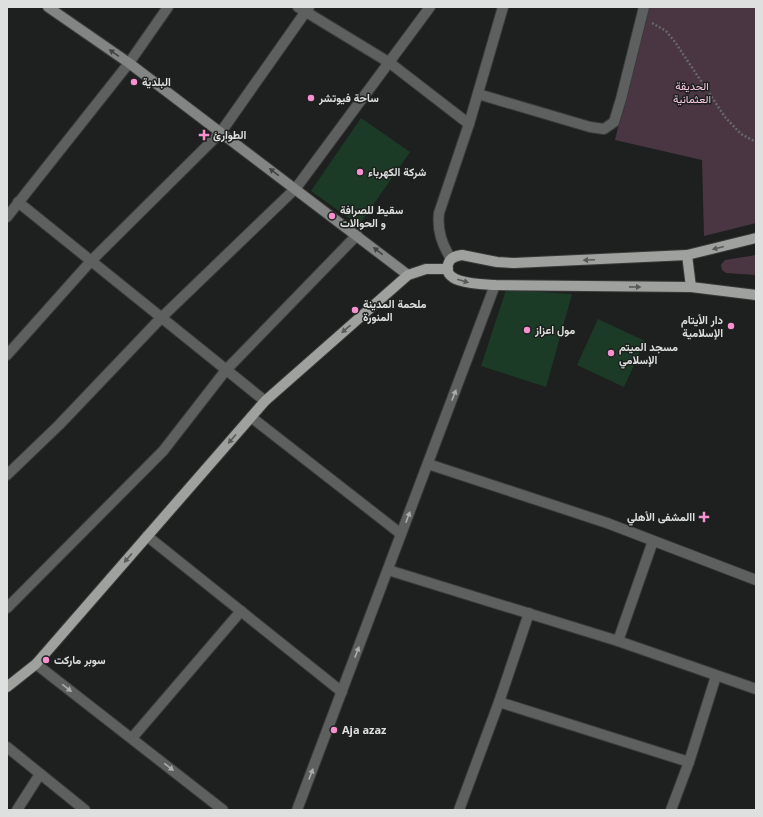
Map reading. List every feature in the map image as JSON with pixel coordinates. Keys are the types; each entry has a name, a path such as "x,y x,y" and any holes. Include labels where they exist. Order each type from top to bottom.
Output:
{"main road":[{"path":"756,238 687,255 514,263 497,262 462,255 456,256 448,263 449,274 466,283 495,285 691,287 756,295"},
{"path":"687,255 691,287"},
{"path":"7,687 36,664 265,401 408,275 426,269 448,269"}],"street":[{"path":"48,7 128,63 296,188 408,275"},
{"path":"7,217 128,63 168,7"},
{"path":"7,475 59,425 161,318 296,188 430,7"},
{"path":"451,259 440,238 438,221 469,124 503,7"},
{"path":"478,94 590,127 604,129 614,122 622,99 644,7"},
{"path":"7,355 91,261 220,132 304,8 390,63 469,124"},
{"path":"18,202 265,401"},
{"path":"7,608 163,451 226,370 357,235"},
{"path":"298,810 495,285"},
{"path":"251,417 401,534"},
{"path":"428,464 607,523 756,580"},
{"path":"147,536 342,692"},
{"path":"618,641 654,541"},
{"path":"388,570 618,641 756,689"},
{"path":"132,738 241,610"},
{"path":"459,810 499,702 529,613"},
{"path":"36,664 223,810"},
{"path":"671,810 689,762 716,676"},
{"path":"499,702 689,762"},
{"path":"7,747 86,810"},
{"path":"17,810 40,774"}],"path":[{"path":"641,18 666,31 725,117 741,134 756,142"}],"green space":[{"name":"الحديقة العثمانية","path":"646,7 756,7 756,223 704,236 702,160 615,140"},
{"path":"756,255 756,275 726,273 722,270 721,265 725,260"}],"building":[{"name":"شركة الكهرباء","path":"361,118 410,152 359,225 311,191"},
{"name":"مول اعزاز","path":"506,290 572,294 546,387 481,366"},
{"name":"مسجد الميتم الإسلامي","path":"598,319 645,341 624,387 577,365"}],"place":[{"name":"البلدية","path":"134,82"},
{"name":"ساحة فيوتشر","path":"311,98"},
{"name":"الطوارئ","path":"204,135"},
{"name":"شركة الكهرباء","path":"360,172"},
{"name":"سقيط للصرافة و الحوالات","path":"332,216"},
{"name":"ملحمة المدينة المنورة","path":"355,310"},
{"name":"دار الأيتام الإسلامية","path":"731,326"},
{"name":"مول اعزاز","path":"527,330"},
{"name":"مسجد الميتم الإسلامي","path":"611,353"},
{"name":"االمشفى الأهلي","path":"704,517"},
{"name":"سوبر ماركت","path":"46,660"},
{"name":"Aja azaz","path":"334,730"}]}
